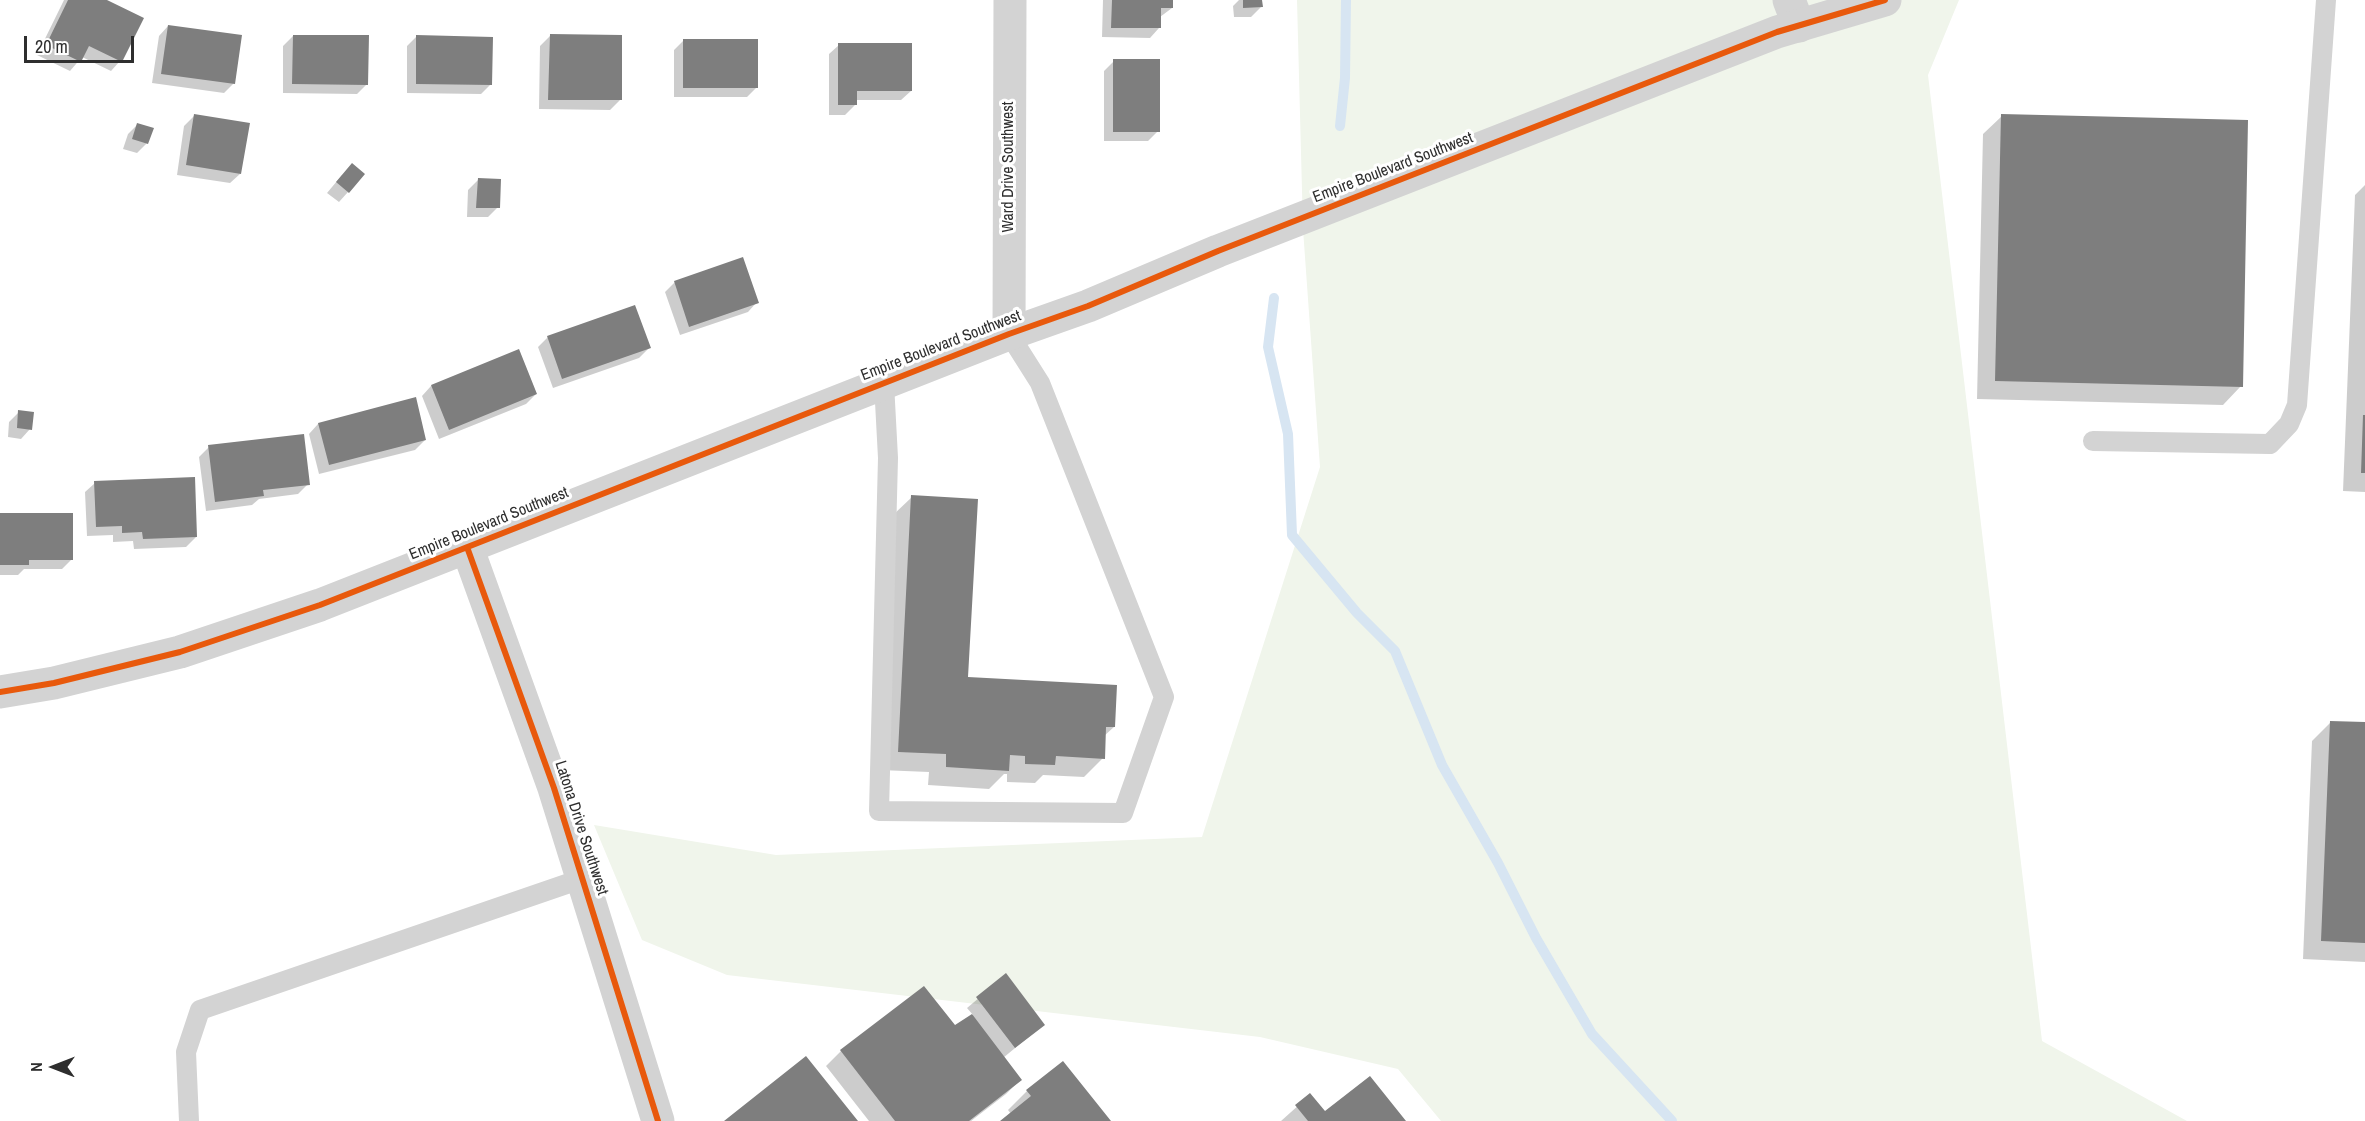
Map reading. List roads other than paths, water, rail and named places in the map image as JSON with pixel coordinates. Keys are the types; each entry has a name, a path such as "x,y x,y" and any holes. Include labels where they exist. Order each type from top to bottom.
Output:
{"street":[{"name":"Ward Drive Southwest","path":"1009,334 1010,0"},
{"name":"Empire Boulevard Southwest","path":"0,692 54,683 180,652 320,605 1009,334 1088,306 1218,251 1777,32 1794,13 1885,0"},
{"name":"Latona Drive Southwest","path":"467,547 584,878 658,1121"}],"lane":[{"path":"2093,441 2270,444 2289,424 2297,405 2325,0"},
{"path":"884,383 888,458 879,811 1123,813 1164,697 1040,383 1009,334"},
{"path":"189,1121 186,1052 200,1010 584,878"}],"waterway":[{"path":"1340,126 1345,78 1346,0"},
{"path":"1274,298 1268,347 1288,434 1292,535 1357,613 1395,651 1442,765 1498,863 1536,938 1592,1034 1672,1121"}]}
